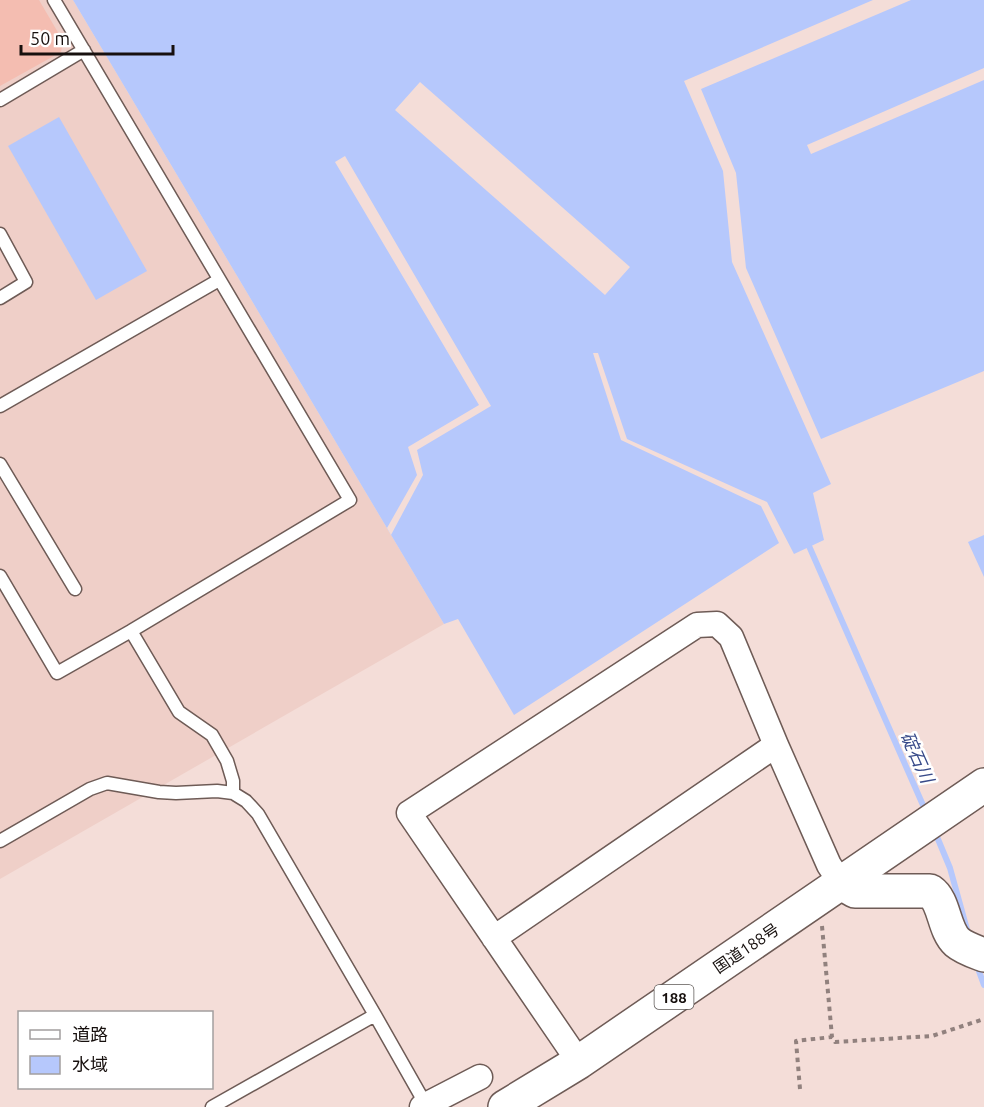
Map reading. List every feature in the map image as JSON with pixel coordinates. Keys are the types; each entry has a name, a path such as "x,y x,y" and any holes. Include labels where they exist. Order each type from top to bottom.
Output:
{"main road":[{"name":"国道188号","path":"505,1107 579,1062 984,785"},
{"path":"828,892 930,891 936,895 950,933 974,951"}],"street":[{"path":"579,1062 408,813 697,625 717,624 730,637 830,865 828,892"},
{"path":"494,938 776,745"},
{"path":"425,1106 480,1077"}],"lane":[{"path":"0,576 57,673 350,500 54,0"},
{"path":"0,100 84,50"},
{"path":"0,234 26,282 0,298"},
{"path":"0,406 219,280"},
{"path":"0,464 75,589"},
{"path":"131,631 179,712 212,735 227,761 233,781 233,793"},
{"path":"0,841 90,789 107,783 159,792 233,793 246,801 258,814 375,1014 425,1106"},
{"path":"212,1107 375,1014"}],"path":[{"path":"828,892 820,910 832,1037 835,1042 932,1036 984,1019"},
{"path":"800,1089 796,1041 832,1037"}],"shaded area":[{"path":"0,0 73,0 444,624 0,879"},
{"path":"0,0 39,0 63,41 61,52 0,86"}],"water":[{"path":"73,0 873,0 684,81 723,171 732,262 831,484 813,493 824,540 794,554 767,502 627,439 598,353 593,353 621,440 761,506 779,543 514,715 458,619 444,624"},
{"path":"911,0 984,0 984,68 807,145 811,154 984,80 984,371 821,439 746,268 736,173 701,89"},
{"path":"59,117 147,271 96,300 8,146"},
{"path":"984,535 984,577 968,542"}],"pier":[{"path":"420,82 630,267 605,295 395,110"},
{"path":"345,156 491,406 417,450 423,475 391,535 387,528 417,475 408,447 479,405 335,162"}],"waterway":[{"name":"碇石川","path":"809,546 926,812"},
{"name":"碇石川","path":"935,832 950,868 968,933"},
{"name":"碇石川","path":"976,963 984,985"}]}
